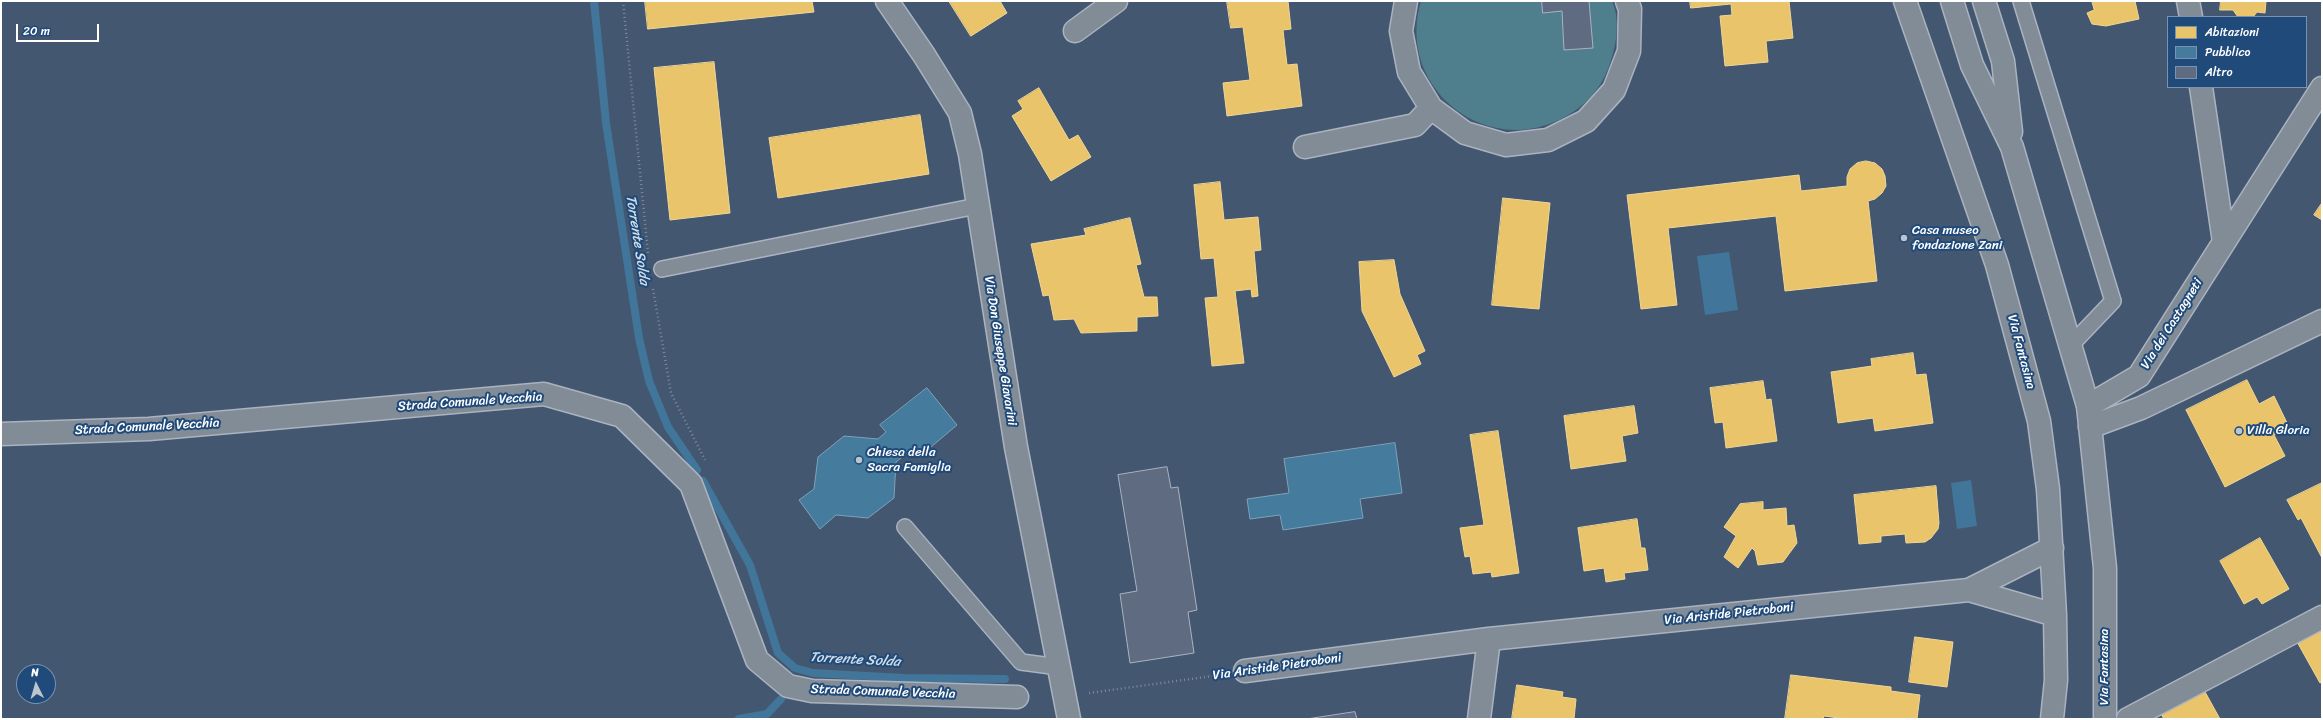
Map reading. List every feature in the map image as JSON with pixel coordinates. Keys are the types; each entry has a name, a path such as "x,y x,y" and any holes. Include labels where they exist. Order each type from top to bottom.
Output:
{"street":[{"name":"Via Don Giuseppe Giavarini","path":"887,1 924,55 960,113 970,154 1016,447 1069,719"},
{"path":"1075,31 1116,1"},
{"path":"1406,1 1400,31 1409,72 1431,108 1465,133 1506,145 1548,140 1586,122 1614,90 1630,51 1630,9 1626,1"},
{"name":"Via Fantasina","path":"1905,1 1998,264 2039,421 2048,488 2055,615 2056,680 2052,719"},
{"name":"Via Fantasina","path":"1952,1 1972,65 2012,147 2071,345 2089,416 2105,568 2105,719"},
{"name":"Via Fantasina","path":"1984,1 2003,61 2012,147"},
{"path":"2188,1 2191,16"},
{"path":"2201,88 2224,242"},
{"name":"Via dei Castagneti","path":"2089,416 2138,376 2322,88"},
{"path":"1305,147 1415,125 1431,108"},
{"path":"2089,416 2141,408 2322,321"},
{"name":"Strada Comunale Vecchia","path":"1,434 149,430 544,394 622,416 690,484 757,660 788,686 812,691 1017,697"},
{"name":"Via Aristide Pietroboni","path":"1245,671 1489,639 1969,590 2052,548"},
{"name":"Via Aristide Pietroboni","path":"1969,590 2055,615"},
{"path":"2128,719 2322,617"},
{"path":"1479,719 1489,639"}],"lane":[{"path":"2021,1 2113,301 2071,345"},
{"path":"656,270 977,206"},
{"path":"905,527 1020,662 1059,667"}],"path":[{"path":"623,1 671,392 710,470 690,484"},
{"name":"Via Aristide Pietroboni","path":"1065,697 1245,671"}],"shaded area":[{"path":"1421,1 1612,1 1617,23 1615,46 1605,76 1601,83 1586,102 1573,112 1543,126 1512,130 1483,124 1457,110 1436,90 1422,64 1417,34"},
{"path":"1729,252 1738,310 1705,315 1697,256"},
{"path":"1971,480 1977,526 1957,529 1951,483"}],"building: Abitazioni":[{"path":"645,1 812,1 814,12 648,29"},
{"path":"949,1 1000,1 1007,13 971,36"},
{"path":"1227,1 1288,1 1291,29 1283,30 1287,65 1297,64 1302,106 1227,116 1223,83 1250,80 1243,27 1231,28"},
{"path":"1690,1 1789,1 1793,38 1766,41 1768,62 1725,66 1720,16 1732,15 1731,4 1691,8"},
{"path":"2092,1 2135,1 2139,19 2106,26 2092,24 2087,13 2094,10"},
{"path":"2221,1 2266,1 2265,13 2257,12 2254,16 2237,16 2233,10 2220,10"},
{"path":"714,62 730,213 670,220 654,68"},
{"path":"1039,88 1069,140 1078,135 1091,157 1051,181 1012,116 1023,109 1018,101"},
{"path":"920,115 929,174 778,198 769,138"},
{"path":"1866,161 1875,163 1882,169 1885,176 1886,186 1882,193 1875,199 1868,201 1877,281 1785,291 1776,216 1668,228 1677,305 1641,309 1627,195 1799,175 1801,191 1847,186 1847,177 1850,169 1857,163"},
{"path":"1220,182 1224,220 1258,217 1261,250 1254,251 1258,296 1252,297 1251,289 1235,291 1244,363 1212,366 1205,298 1218,297 1214,258 1201,259 1194,185"},
{"path":"1503,198 1550,203 1539,309 1492,305"},
{"path":"2322,203 2322,220 2314,215"},
{"path":"1130,218 1141,264 1136,265 1144,297 1157,297 1158,316 1137,317 1137,331 1081,333 1074,319 1054,320 1049,295 1043,296 1031,244 1086,235 1084,229"},
{"path":"1394,260 1400,294 1425,351 1417,355 1421,364 1394,377 1362,311 1359,262"},
{"path":"1913,353 1916,375 1926,374 1933,423 1875,431 1873,418 1838,423 1831,372 1872,366 1871,359"},
{"name":"Villa Gloria","path":"2247,380 2259,404 2274,396 2289,427 2274,435 2285,456 2225,487 2186,410"},
{"path":"1763,381 1766,400 1771,399 1777,441 1726,448 1723,422 1715,423 1710,388"},
{"path":"1634,406 1638,433 1622,436 1626,461 1571,469 1564,416"},
{"path":"1498,431 1519,573 1492,577 1491,572 1473,574 1470,556 1465,557 1460,528 1484,525 1470,435"},
{"path":"2322,483 2322,558 2301,518 2298,520 2287,500"},
{"path":"1936,486 1939,523 1938,529 1931,538 1925,542 1906,543 1905,534 1881,536 1881,542 1859,544 1854,495"},
{"path":"1763,502 1763,510 1786,508 1787,526 1794,525 1797,543 1783,562 1758,565 1755,551 1752,548 1738,568 1724,557 1736,536 1724,527 1740,504"},
{"path":"1637,519 1641,548 1645,548 1648,570 1624,573 1625,579 1606,582 1604,568 1584,571 1578,528"},
{"path":"2260,538 2289,589 2262,604 2257,597 2244,604 2220,561"},
{"path":"2322,626 2322,682 2320,683 2296,640"},
{"path":"1915,637 1953,642 1947,687 1909,682"},
{"path":"1791,675 1891,687 1891,691 1920,695 1917,719 1847,719 1824,716 1823,719 1785,719"},
{"path":"1517,685 1563,692 1562,697 1576,699 1574,719 1512,719"},
{"path":"2204,690 2220,719 2164,719 2161,714"}],"building: Pubblico":[{"name":"Chiesa della Sacra Famiglia","path":"927,388 957,425 919,457 912,449 896,462 894,498 868,518 836,515 820,529 799,500 814,489 818,457 844,436 878,439 886,432 880,425"},
{"path":"1395,443 1402,493 1360,499 1363,518 1283,530 1280,515 1250,519 1247,499 1289,493 1284,459"}],"building: Altro":[{"path":"1542,1 1589,1 1593,48 1564,50 1562,11 1543,13"},
{"path":"1167,467 1171,488 1178,487 1197,610 1188,612 1194,653 1130,663 1120,594 1137,591 1118,475"},
{"path":"1355,712 1357,719 1307,719"}],"waterway":[{"name":"Torrente Solda","path":"594,1 606,123 639,338 649,381 668,427 697,470"},
{"name":"Torrente Solda","path":"703,481 750,565 778,653 795,668 813,673 904,678 1005,679"},
{"path":"739,719 767,714 781,699"}],"place":[{"name":"Casa museo fondazione Zani","path":"1904,238"},
{"name":"Villa Gloria","path":"2239,431"},
{"name":"Chiesa della Sacra Famiglia","path":"859,460"}]}
